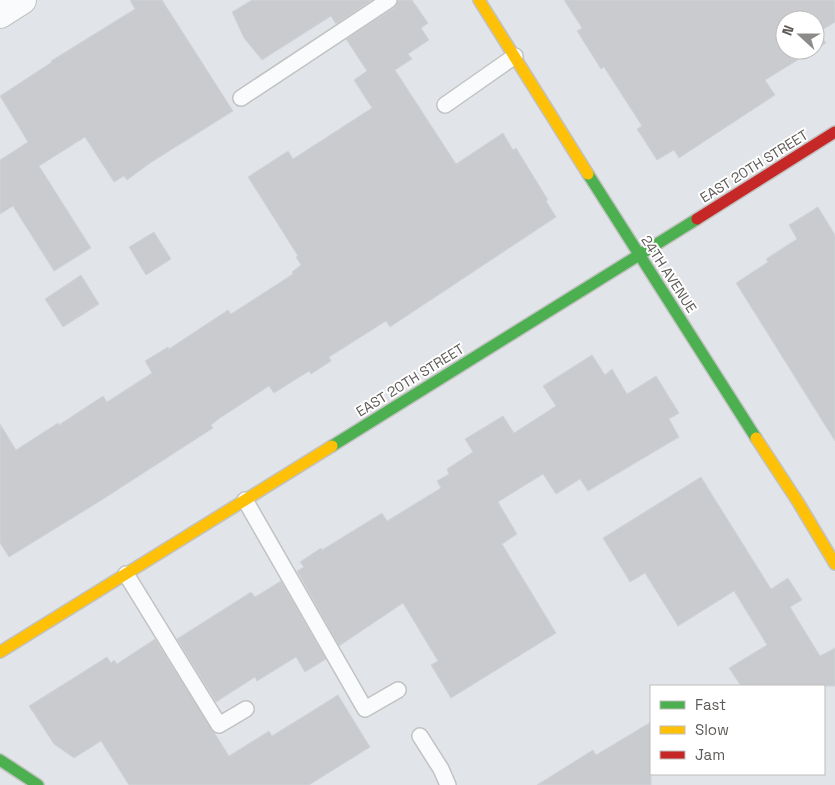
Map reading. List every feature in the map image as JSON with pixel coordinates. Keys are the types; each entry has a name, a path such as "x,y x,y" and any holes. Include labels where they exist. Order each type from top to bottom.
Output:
{"street":[{"path":"0,14 22,0"},
{"name":"24TH AVENUE","path":"479,0 639,256 798,502 835,564"},
{"name":"EAST 20TH STREET","path":"0,652 639,256 835,132"},
{"path":"0,760 38,785"}],"lane":[{"path":"241,98 389,0"},
{"path":"445,105 514,56"},
{"path":"245,500 365,709 398,690"},
{"path":"126,574 219,725 246,709"},
{"path":"420,736 441,769 448,785"}],"building":[{"path":"130,0 162,0 233,111 150,163 127,180 124,176 114,182 85,137 39,166 91,248 54,271 13,206 0,214 0,160 28,142 0,96 51,61 135,9"},
{"path":"252,0 372,0 336,24 331,16 262,60 244,38 232,12"},
{"path":"398,0 412,0 428,23 421,28 429,40 408,54 412,59 395,70 456,164 503,133 513,150 516,148 548,200 546,201 556,217 390,327 386,321 329,357 331,361 311,374 309,371 274,393 269,386 220,418 211,425 213,428 9,557 0,543 0,424 16,450 103,396 107,402 152,373 145,361 168,347 169,349 228,310 231,314 293,274 292,272 301,265 296,257 298,256 248,177 288,151 293,159 372,108 354,80 367,71 346,39 394,8"},
{"path":"564,0 835,0 835,22 825,28 825,10 775,10 775,60 798,60 765,80 775,95 679,158 674,150 657,160 637,129 642,126 604,67 601,69 577,31 582,28"},
{"path":"818,207 835,235 835,441 736,283 768,262 766,259 797,239 789,225"},
{"path":"154,232 171,259 146,275 129,247"},
{"path":"81,275 99,304 63,327 45,299"},
{"path":"592,355 605,375 612,369 627,394 656,376 679,413 669,419 679,437 588,491 580,479 556,494 543,474 498,502 517,534 502,544 556,633 451,698 431,665 438,661 403,603 339,646 297,571 304,567 300,562 382,513 387,521 441,488 437,481 449,474 447,469 473,452 465,439 503,416 514,433 556,406 543,386"},
{"path":"701,477 771,589 788,578 802,600 790,607 820,656 835,648 835,686 740,685 729,668 767,645 734,591 678,626 645,573 630,582 603,538"},
{"path":"281,581 326,659 305,672 296,657 257,681 255,677 216,702 177,639 251,592 255,597"},
{"path":"155,639 229,756 269,731 272,736 338,695 370,747 309,785 129,785 101,741 74,758 54,744 29,706 107,657 111,663 114,660 117,664"},
{"path":"650,723 651,785 537,785 593,750 596,755"}],"traffic: fast":[{"path":"588,174 756,438"},
{"path":"332,446 697,219"},
{"path":"0,760 38,785"}],"traffic: slow":[{"path":"479,0 588,174"},
{"path":"756,438 798,502 835,564"},
{"path":"0,652 332,446"}],"traffic: jam":[{"path":"697,219 835,132"}]}
